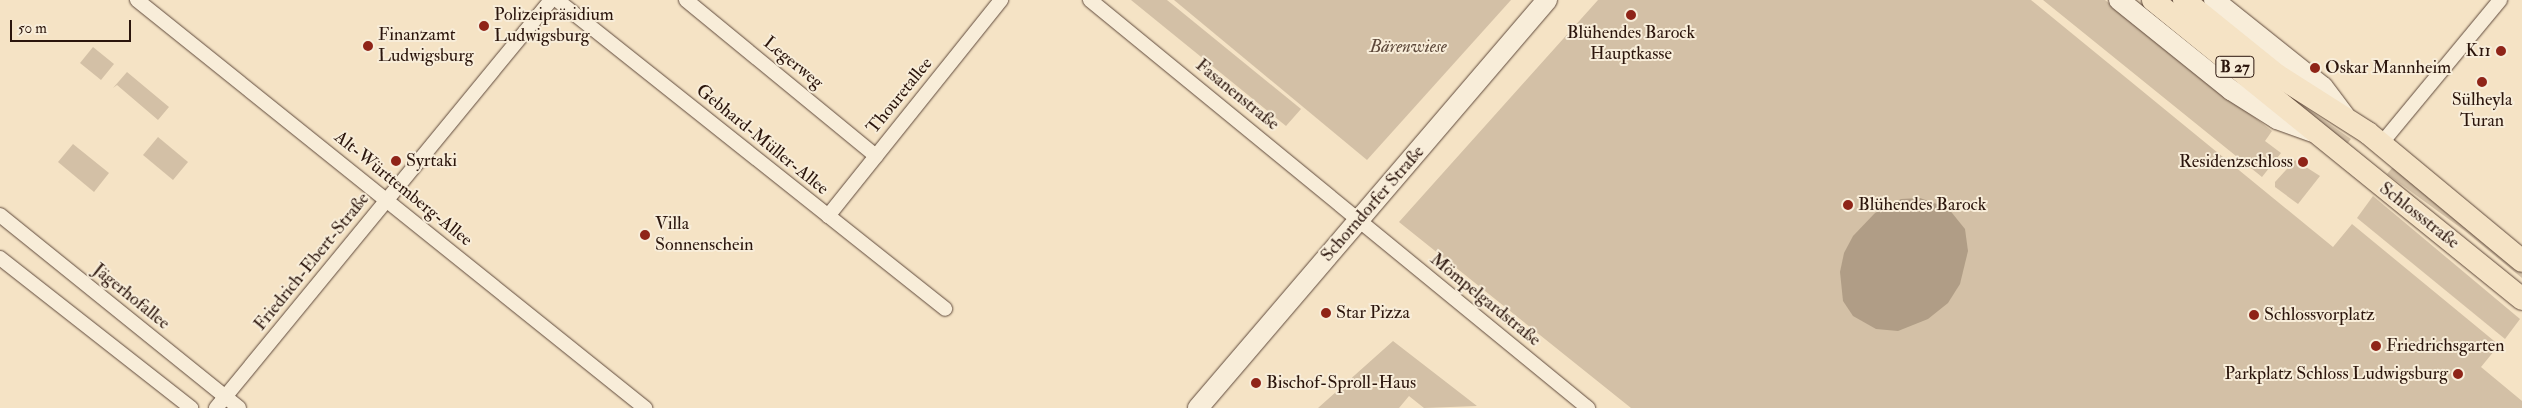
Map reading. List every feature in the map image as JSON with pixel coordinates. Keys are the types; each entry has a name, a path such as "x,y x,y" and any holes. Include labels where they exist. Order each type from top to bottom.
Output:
{"main road":[{"name":"Schorndorfer Straße","path":"1198,408 1547,0"},
{"name":"Schlossstraße","path":"2119,0 2231,90 2277,119 2316,134"},
{"name":"Schlossstraße","path":"2153,0 2522,299"},
{"name":"Schlossstraße","path":"2184,0 2276,75 2381,144 2522,261"},
{"name":"Schlossstraße","path":"2216,1 2323,87 2351,123"}],"street":[{"name":"Alt-Württemberg-Allee","path":"137,0 645,408"},
{"name":"Friedrich-Ebert-Straße","path":"220,403 551,0"},
{"name":"Gebhard-Müller-Allee","path":"557,0 945,309"},
{"name":"Legerweg","path":"686,0 876,156"},
{"name":"Thouretallee","path":"828,216 1001,0"},
{"name":"Fasanenstraße","path":"1090,0 1339,202 1358,221"},
{"path":"2381,144 2500,0"},
{"name":"Jägerhofallee","path":"0,215 220,403 239,408"},
{"name":"Mömpelgardstraße","path":"1358,221 1588,408"},
{"path":"0,258 191,408"}],"green space":[{"path":"1131,0 1167,0 1301,109 1286,126"},
{"name":"Bärenwiese","path":"1174,0 1511,0 1367,160"},
{"name":"Blühendes Barock","path":"1598,0 2031,0 2333,247 2352,224 2499,345 2481,367 2522,401 2522,408 1631,408 1399,222"},
{"path":"2043,0 2105,0 2272,131 2265,141 2281,153 2262,177"},
{"path":"2170,0 2292,98 2351,139 2347,144"},
{"path":"93,47 114,64 101,80 80,63"},
{"path":"127,72 169,107 158,120 117,85 113,88"},
{"path":"158,137 188,162 173,180 143,155"},
{"path":"73,144 109,173 94,192 58,162"},
{"path":"2295,160 2320,176 2298,204 2275,187 2275,182"},
{"path":"2393,167 2522,273 2522,278 2465,231 2387,174"},
{"path":"2373,196 2520,319 2505,339 2357,218"},
{"path":"1393,341 1477,406 1424,408 1409,396 1399,408 1318,408"}],"shaded area":[{"path":"1920,198 1948,208 1965,229 1968,251 1960,284 1948,303 1928,319 1898,331 1876,329 1853,316 1843,301 1840,272 1844,253 1853,236 1875,213 1901,199"}],"place":[{"name":"Blühendes Barock Hauptkasse","path":"1631,15"},
{"name":"Polizeipräsidium Ludwigsburg","path":"484,26"},
{"name":"Finanzamt Ludwigsburg","path":"368,46"},
{"name":"K11","path":"2501,51"},
{"name":"Oskar Mannheim","path":"2315,68"},
{"name":"Sülheyla Turan","path":"2482,82"},
{"name":"Syrtaki","path":"396,161"},
{"name":"Residenzschloss","path":"2303,162"},
{"name":"Blühendes Barock","path":"1848,205"},
{"name":"Villa Sonnenschein","path":"645,235"},
{"name":"Star Pizza","path":"1326,313"},
{"name":"Schlossvorplatz","path":"2254,315"},
{"name":"Friedrichsgarten","path":"2376,346"},
{"name":"Parkplatz Schloss Ludwigsburg","path":"2458,374"},
{"name":"Bischof-Sproll-Haus","path":"1256,383"}]}
